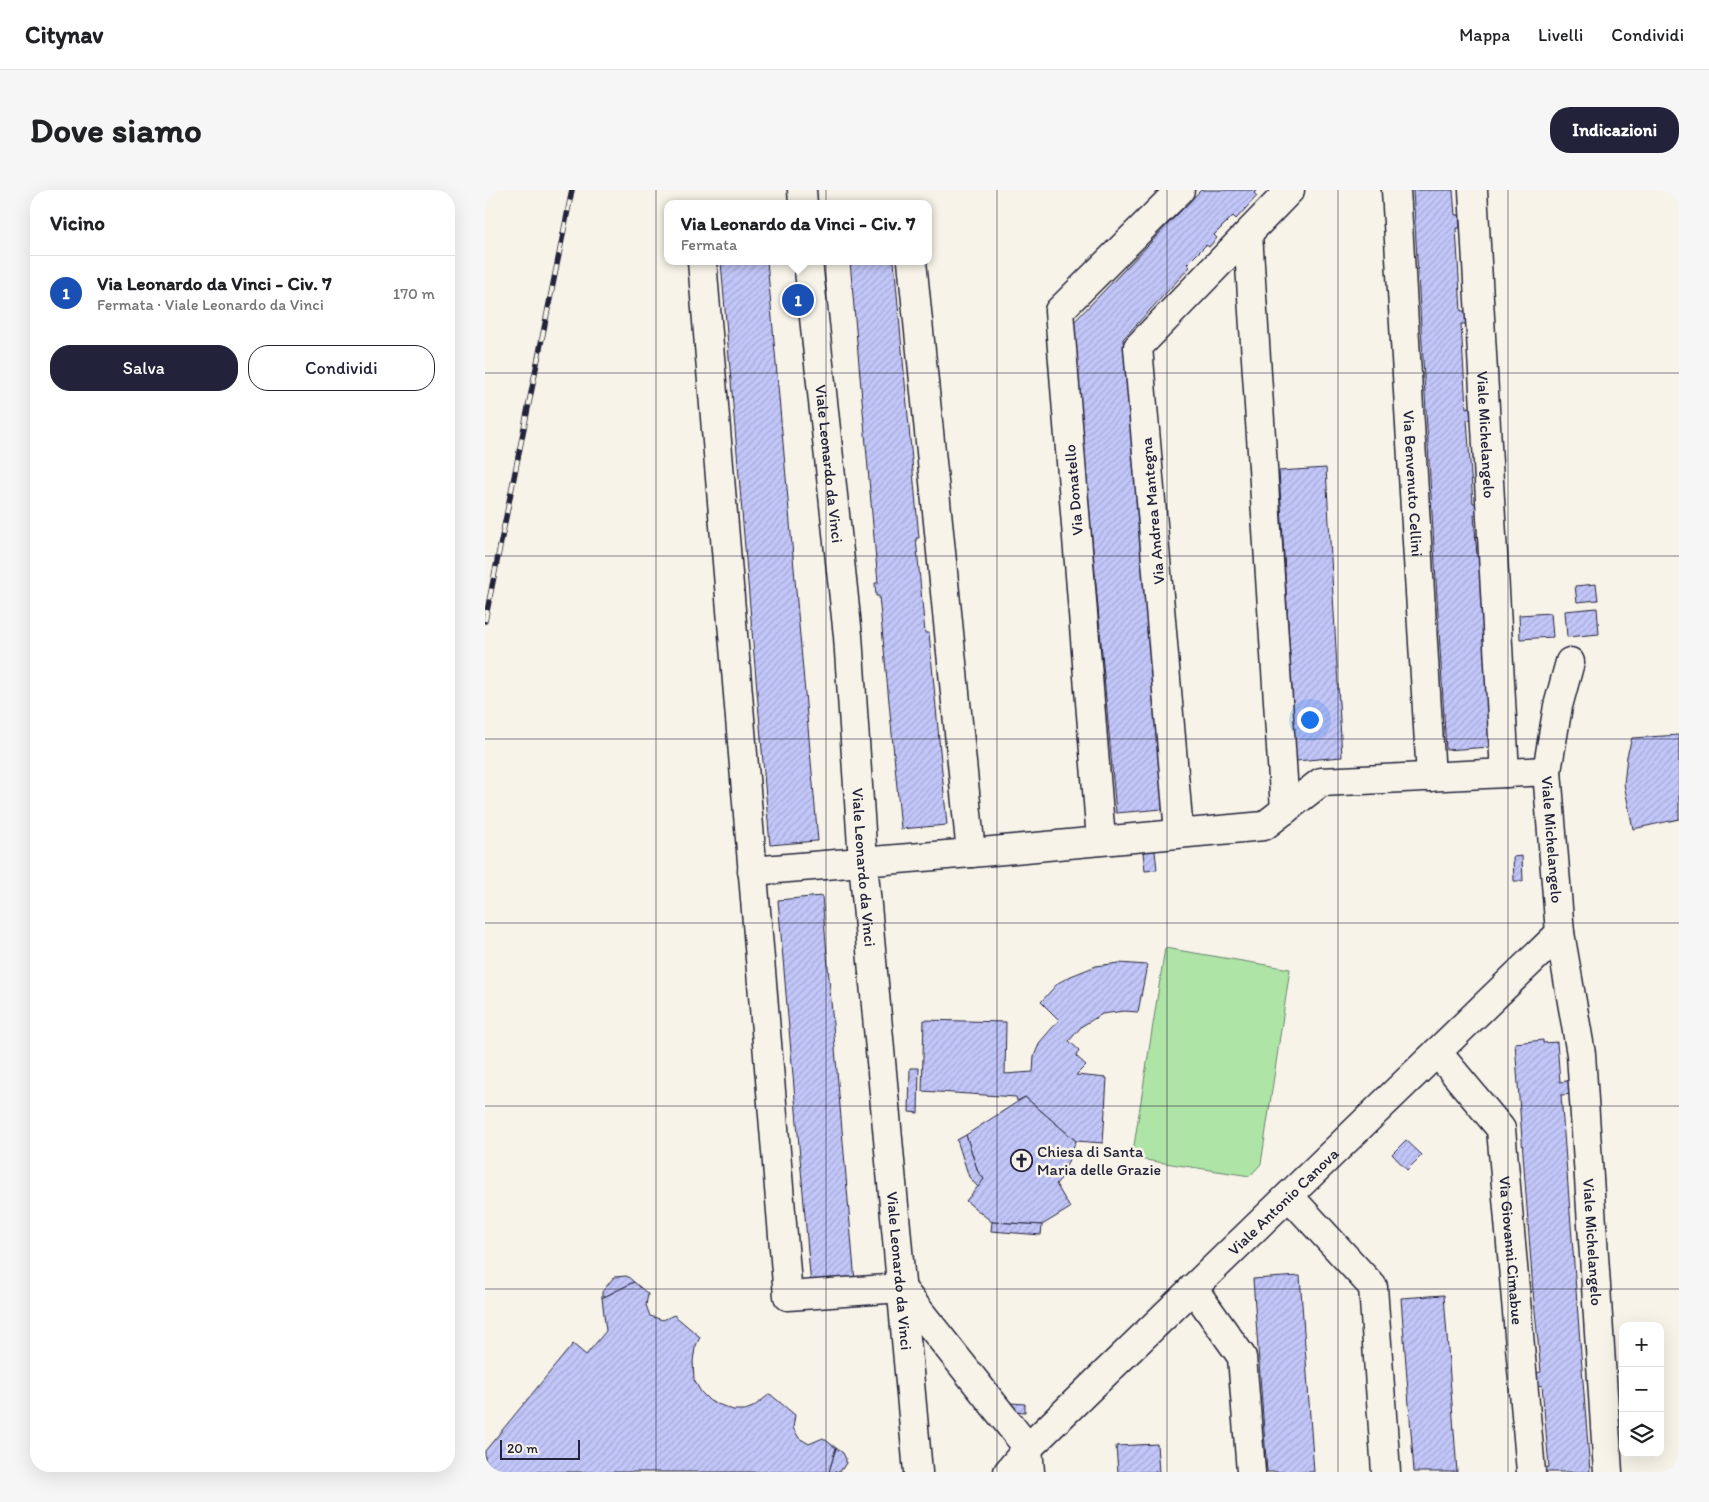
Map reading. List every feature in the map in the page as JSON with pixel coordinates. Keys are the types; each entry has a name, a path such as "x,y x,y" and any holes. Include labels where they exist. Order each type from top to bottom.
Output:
{"street":[{"name":"Via Donatello","path":"1101,840 1059,311 1181,190"},
{"name":"Via Andrea Mantegna","path":"1179,833 1138,347 1290,190"},
{"name":"Via Benvenuto Cellini","path":"1396,190 1431,776"},
{"name":"Viale Michelangelo","path":"1473,190 1505,773 1547,771 1560,933 1581,1054 1608,1472"},
{"path":"1248,234 1285,810"},
{"path":"702,265 788,1296 901,1288 1029,1460"},
{"name":"Viale Leonardo da Vinci","path":"808,265 848,636 863,861 918,1472"},
{"path":"912,265 971,853"},
{"path":"1547,771 1558,706 1570,662"},
{"path":"752,871 1264,826 1321,782 1505,773"},
{"name":"Viale Antonio Canova","path":"1008,1472 1029,1460 1193,1288 1560,933"},
{"name":"Via Giovanni Cimabue","path":"1437,1052 1501,1129 1531,1472"},
{"path":"1289,1196 1373,1287 1386,1472"},
{"path":"1193,1288 1242,1357 1251,1472"}],"green space":[{"path":"1165,948 1290,969 1261,1164 1250,1176 1132,1158"}],"building":[{"path":"1201,190 1257,190 1254,193 1257,196 1236,219 1233,216 1214,235 1217,238 1209,247 1206,245 1187,264 1190,267 1123,339 1163,809 1116,813 1073,323"},
{"path":"1413,190 1453,190 1455,215 1459,215 1460,228 1456,228 1461,311 1465,311 1466,324 1461,324 1466,408 1470,407 1471,419 1467,420 1473,503 1477,503 1478,515 1474,515 1477,557 1480,557 1490,747 1446,750"},
{"path":"721,265 767,265 818,841 770,845"},
{"path":"850,265 894,265 919,538 916,538 925,633 929,633 947,825 901,829 879,596 876,596 875,583 878,583"},
{"path":"1326,468 1342,757 1296,761 1279,471"},
{"path":"1596,584 1598,600 1577,602 1575,586"},
{"path":"1597,608 1599,634 1567,637 1565,611"},
{"path":"1551,613 1553,637 1520,639 1519,615"},
{"path":"1679,735 1679,819 1633,829 1624,784 1627,756 1632,738"},
{"path":"1155,851 1157,870 1145,871 1143,852"},
{"path":"1522,856 1523,881 1514,881 1513,857"},
{"path":"822,896 855,1282 811,1286 778,900"},
{"path":"1119,963 1147,965 1138,1012 1124,1011 1102,1014 1082,1026 1069,1041 1079,1050 1076,1056 1086,1065 1076,1075 1107,1078 1103,1143 1076,1141 1025,1097 1017,1101 1016,1097 922,1091 924,1020 1006,1022 1005,1074 1033,1072 1034,1056 1040,1042 1059,1020 1041,1002 1058,983 1071,976 1096,966"},
{"path":"1543,1040 1543,1043 1557,1042 1560,1082 1573,1080 1574,1094 1561,1095 1590,1472 1543,1472 1543,1468 1549,1467 1542,1385 1537,1386 1536,1373 1541,1372 1533,1291 1515,1043"},
{"path":"910,1068 919,1068 918,1113 909,1112"},
{"name":"Chiesa di Santa Maria delle Grazie","path":"1025,1097 1076,1141 1062,1177 1056,1184 1070,1208 1042,1225 992,1222 966,1201 984,1179 978,1172 966,1135"},
{"path":"966,1135 978,1172 984,1179 978,1187 969,1177 957,1140"},
{"path":"1406,1140 1422,1155 1407,1170 1392,1154"},
{"path":"992,1222 1042,1225 1041,1235 991,1231"},
{"path":"627,1276 634,1282 602,1298 602,1292 614,1277"},
{"path":"1300,1276 1314,1472 1267,1472 1253,1279"},
{"path":"634,1282 648,1294 646,1305 650,1316 663,1320 674,1315 700,1337 695,1348 693,1361 694,1380 701,1392 710,1401 733,1410 745,1410 753,1407 770,1394 795,1415 793,1428 799,1438 809,1444 823,1438 836,1448 829,1472 485,1472 485,1451 573,1344 586,1355 606,1331 602,1298"},
{"path":"1444,1295 1457,1472 1414,1472 1401,1298"},
{"path":"997,1402 1025,1404 1025,1412 999,1410"},
{"path":"1157,1444 1159,1472 1118,1472 1116,1446"},
{"path":"836,1448 843,1453 846,1463 840,1472 829,1472"}],"railway":[{"path":"485,621 572,190"}],"place":[{"name":"Via Leonardo da Vinci - Civ. 7","path":"798,300"},
{"name":"Chiesa di Santa Maria delle Grazie","path":"1021,1160"}]}
